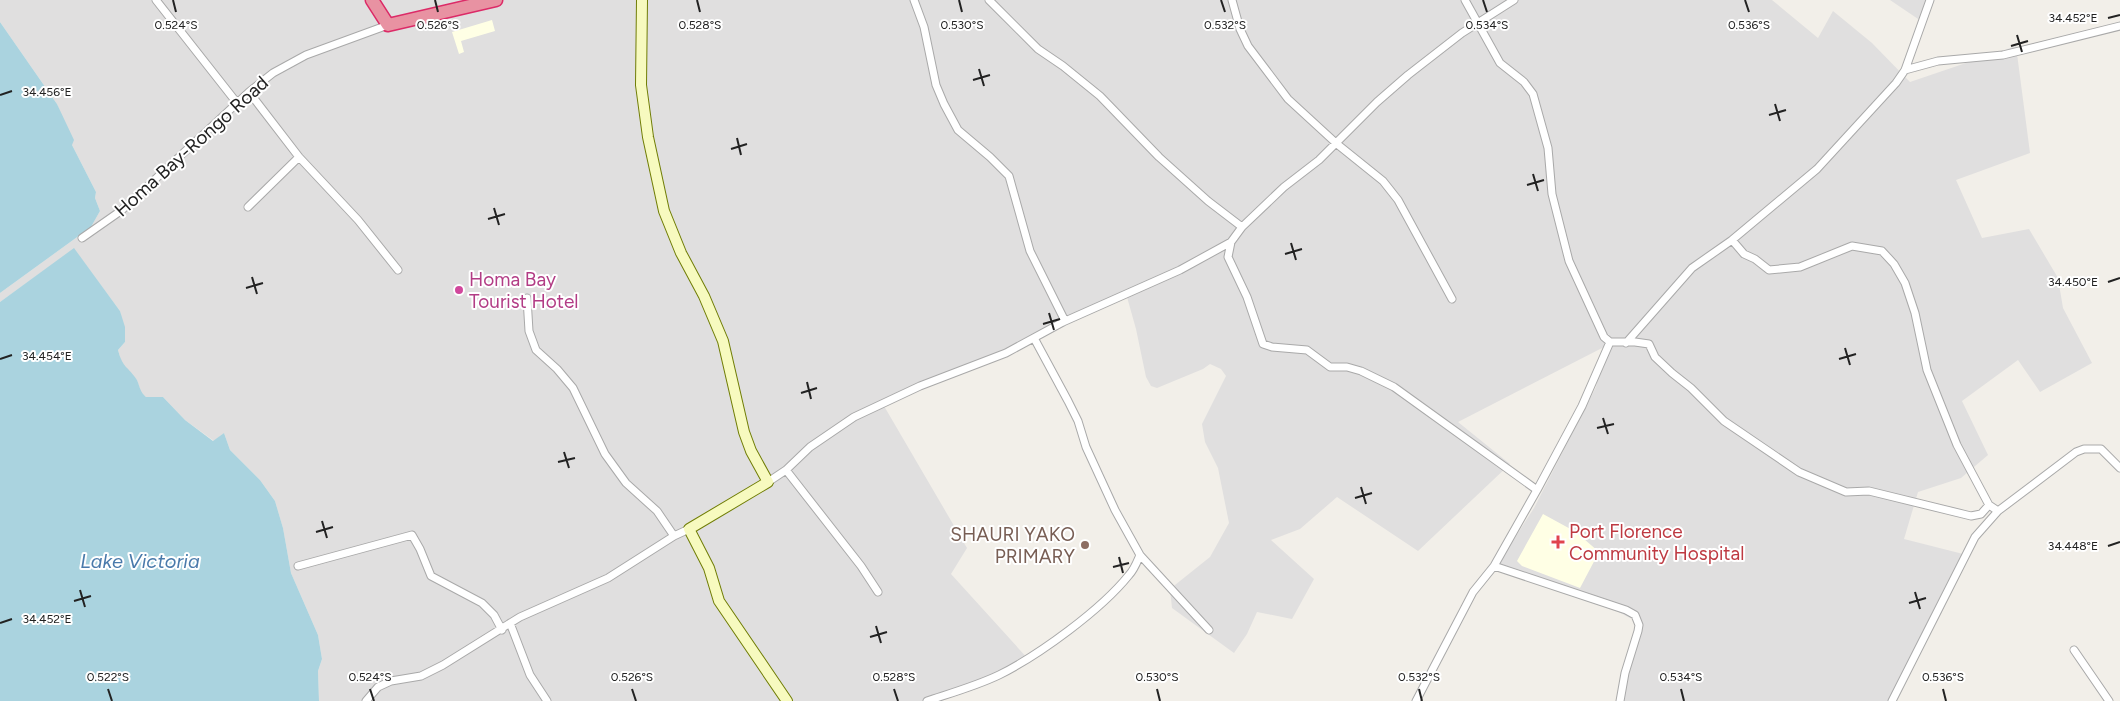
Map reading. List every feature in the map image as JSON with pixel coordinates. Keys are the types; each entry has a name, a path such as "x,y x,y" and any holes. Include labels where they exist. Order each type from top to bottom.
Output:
{"highway":[{"path":"372,0 388,25 496,0"}],"street":[{"path":"156,0 238,103"},
{"path":"642,0 641,84 648,137 664,211 681,253 704,296 723,341 744,432 768,482"},
{"path":"914,0 924,27 936,85 944,104 958,130 990,156 1009,176 1030,250 1065,321 1063,322"},
{"path":"989,0 1038,49 1064,66 1100,96 1159,157 1208,202 1242,227"},
{"path":"1232,0 1240,30 1257,61 1288,98 1337,144 1383,181 1398,200 1452,299"},
{"path":"1464,0 1500,63 1524,82 1533,94 1548,148 1552,194 1568,261 1604,336 1610,342 1649,344 1655,357 1691,388 1724,421 1799,472 1846,492 1869,491 1971,516 1981,514 1989,505"},
{"path":"1514,0 1477,22 1446,45 1390,92 1319,160 1284,187 1242,227 1231,242 1228,257 1247,297 1262,344 1272,347 1307,350 1330,367 1361,371 1394,387 1537,490"},
{"path":"1625,343 1692,268 1732,240 1817,169 1896,83 1905,70 1930,0"},
{"name":"Homa Bay-Rongo Road","path":"82,238 122,210 249,92 290,62 388,25"},
{"path":"1905,70 1938,61 2003,55 2120,26"},
{"path":"249,92 299,157 358,220 398,270"},
{"path":"248,207 299,157"},
{"path":"1732,240 1744,254 1755,259 1769,270 1800,267 1852,246 1882,252 1894,264 1905,282 1915,313 1927,370 1957,444 1989,505 1998,511"},
{"path":"366,701 378,687 391,681 421,676 502,630 510,623 608,578 674,536 768,482 786,470 810,447 854,417 920,386 1006,353 1063,322 1180,270 1231,242"},
{"path":"527,298 529,331 536,350 557,369 573,388 605,454 626,484 657,511 674,536"},
{"path":"1034,338 1078,421 1086,447 1140,555 1209,630"},
{"path":"1416,701 1473,592 1494,566 1537,490 1582,406 1610,342"},
{"path":"1892,701 1975,538 1998,511 2076,452 2084,449 2101,449 2120,468"},
{"path":"786,470 861,566 878,592"},
{"path":"689,529 709,568 720,601 787,701"},
{"path":"298,566 412,535 431,576 482,602 494,615 502,630"},
{"path":"927,701 946,698 1000,674 1051,643 1102,603 1130,574 1140,555"},
{"path":"1494,566 1626,610 1635,615 1639,625 1638,631 1625,673 1620,701"},
{"path":"510,623 530,676 547,701"},
{"path":"2074,650 2109,701"}],"shaded area":[{"path":"0,0 1772,0 1818,38 1833,11 1872,43 1910,82 2016,46 2030,153 1956,180 1982,238 2029,229 2058,278 2063,308 2092,363 2040,392 2018,360 1962,401 1988,455 1961,478 1918,492 1904,539 1967,555 1941,614 1888,701 1622,701 1640,623 1587,596 1498,564 1534,508 1596,387 1604,347 1458,422 1510,464 1418,551 1337,497 1300,529 1271,540 1314,579 1292,619 1257,612 1247,634 1234,653 1172,608 1170,589 1210,557 1229,523 1218,468 1205,442 1202,424 1226,376 1221,369 1210,364 1203,369 1157,388 1151,386 1146,377 1127,297 884,406 967,548 951,574 1029,660 978,688 941,701 319,701 318,671 322,659 318,635 291,573 283,528 275,501 260,480 230,450 224,433 214,441 185,420 163,397 146,397 141,393 137,380 122,364 118,350 125,342 120,311 74,249 0,302 0,293 91,227 100,211 95,198 96,192 72,145 57,104 0,22"},
{"path":"1890,0 1932,0 1924,23"},
{"path":"492,20 495,31 461,41 464,52 459,54 452,32"},
{"name":"Port Florence Community Hospital","path":"1543,514 1576,532 1599,552 1580,588 1522,566 1517,561"}],"water":[{"path":"0,22 57,104 74,140 72,145 96,192 95,198 100,211 91,227 0,293"},
{"name":"Lake Victoria","path":"74,248 120,311 125,327 125,342 118,350 122,361 137,380 142,393 146,397 163,397 185,420 213,441 224,433 230,450 260,480 275,501 283,528 291,573 318,635 322,659 318,671 319,701 0,701 0,302"}],"place":[{"name":"Homa Bay Tourist Hotel","path":"459,290"},
{"name":"Port Florence Community Hospital","path":"1558,542"},
{"name":"SHAURI YAKO PRIMARY","path":"1085,545"}]}
